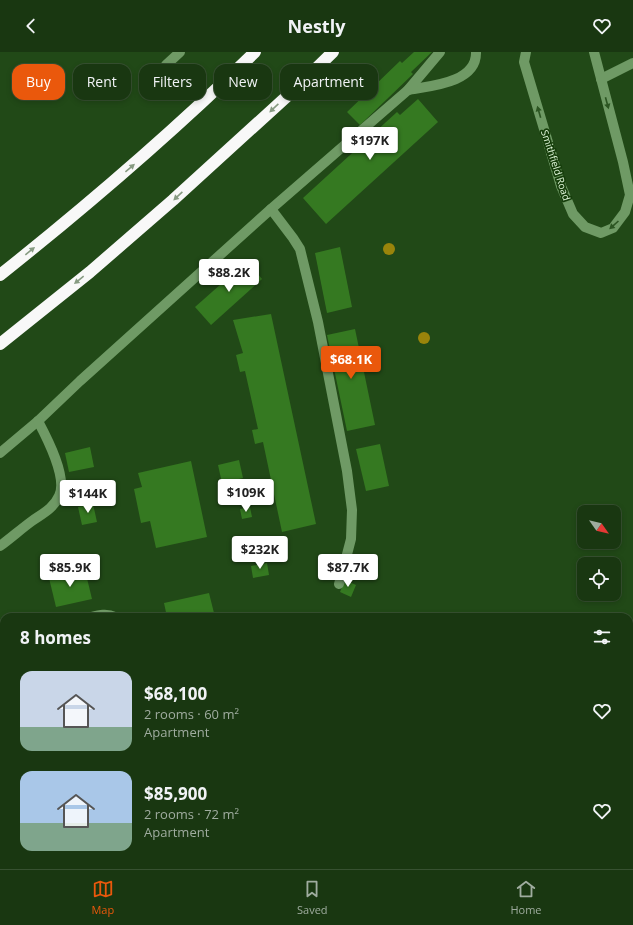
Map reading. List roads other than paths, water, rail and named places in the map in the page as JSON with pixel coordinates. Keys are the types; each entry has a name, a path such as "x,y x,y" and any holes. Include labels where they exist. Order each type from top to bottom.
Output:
{"highway":[{"path":"0,275 134,164 217,89 255,52"},
{"path":"0,344 90,272 173,200 333,52"}],"lane":[{"path":"167,64 180,52"},
{"path":"0,453 38,421 270,209 408,90 440,52"},
{"path":"408,90 456,80 473,67 476,52"},
{"name":"Smithfield Road","path":"526,52 524,62 561,186 573,214 586,227 601,233 613,228 629,213 630,195 623,162 594,52"},
{"path":"601,79 633,63"},
{"path":"270,209 300,249 318,322 347,471 352,510 351,539 338,584"},
{"path":"0,546 52,506 59,496 62,486 60,477 52,450 38,421"}]}
